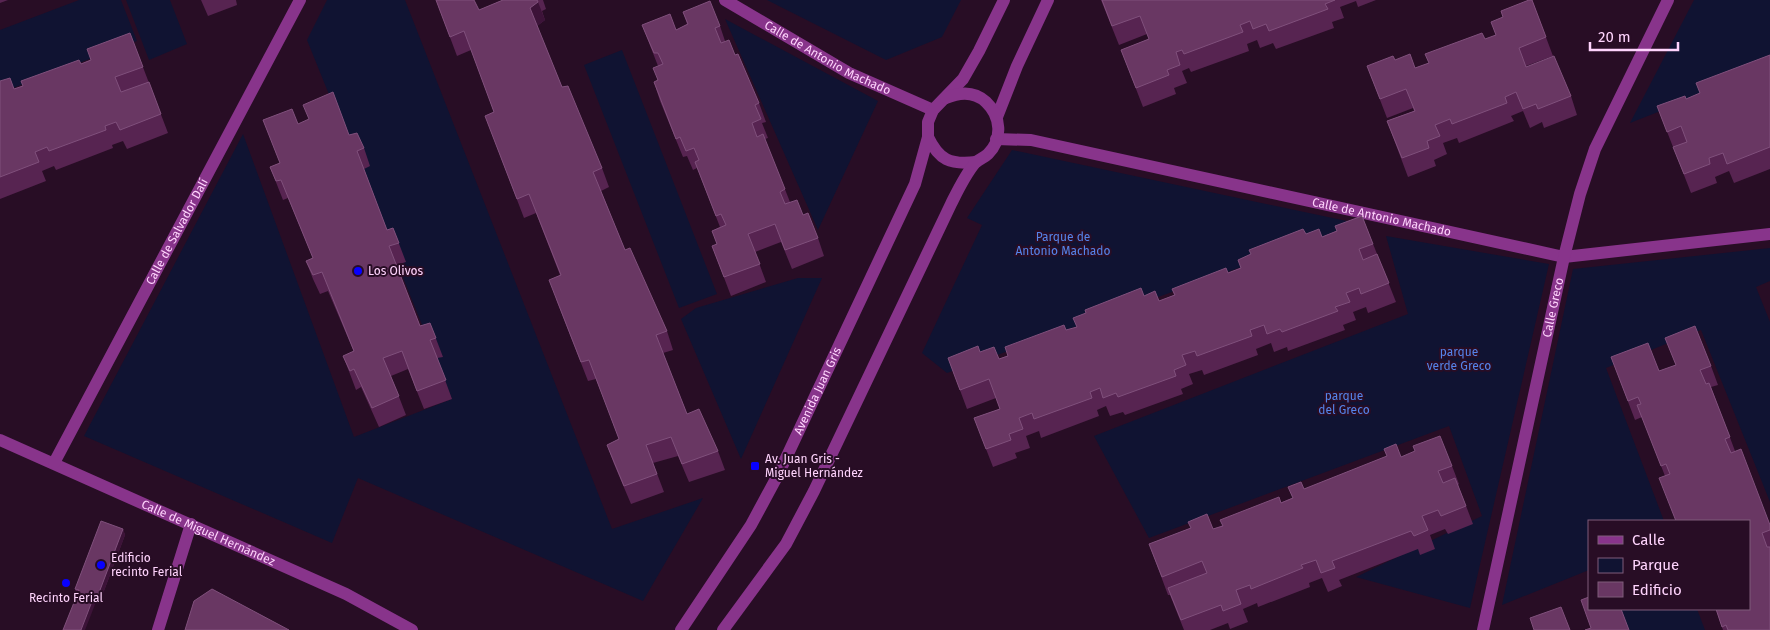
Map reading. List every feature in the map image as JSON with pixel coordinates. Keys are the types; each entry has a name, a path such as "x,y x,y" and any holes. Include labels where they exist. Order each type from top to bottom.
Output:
{"street":[{"name":"Calle de Salvador Dalí","path":"54,463 300,0"},
{"name":"Calle de Antonio Machado","path":"726,0 849,73 933,110"},
{"path":"933,110 963,79 1004,0"},
{"path":"997,117 1017,66 1048,0"},
{"name":"Calle Greco","path":"1483,630 1564,257 1580,194 1595,149 1668,0"},
{"path":"928,136 934,149 945,159 960,164 976,162 988,155 996,139 999,130 997,117 983,99 970,94 956,94 944,98"},
{"name":"Avenida Juan Gris","path":"681,630 751,525 778,475 915,184 928,136 928,122 933,110"},
{"name":"Calle de Antonio Machado","path":"996,139 1031,140 1564,257 1770,234"},
{"path":"723,630 790,537 819,482 951,204 976,162"},
{"name":"Calle de Miguel Hernández","path":"0,440 346,594 412,630"},
{"path":"158,630 191,524"}],"green space":[{"path":"79,0 121,0 137,41 0,93 0,30"},
{"path":"126,0 170,0 187,44 149,60"},
{"path":"327,0 405,0 612,529 703,498 643,601 358,478 332,543 84,436 243,134 354,437 452,399 307,40"},
{"path":"767,0 961,0 942,37 886,60"},
{"path":"1694,0 1770,0 1770,68 1630,123"},
{"path":"725,19 878,101 818,230"},
{"path":"622,50 717,294 679,308 584,65"},
{"name":"Parque de Antonio Machado","path":"1012,150 1361,224 947,373 922,353 982,225 967,218"},
{"name":"parque verde Greco","path":"1386,236 1549,264 1470,608 1356,577 1482,516 1449,426 1149,538 1094,436 1408,314"},
{"path":"1770,248 1770,281 1756,287 1770,322 1770,502 1701,330 1606,368 1664,520 1588,520 1588,570 1502,605 1573,269"},
{"path":"798,278 822,278 741,459 681,319 696,308"},
{"path":"1615,610 1697,610 1705,630 1623,630"}],"building":[{"path":"436,0 474,0 479,10 503,0 537,0 538,2 530,8 562,87 568,86 602,168 593,172 625,250 630,248 667,331 656,335 687,414 699,409 718,451 682,464 671,437 646,445 657,474 624,486 607,445 619,439 589,360 581,362 549,280 561,275 529,194 517,199 485,116 494,112 464,31 450,37"},
{"path":"1102,0 1335,0 1325,4 1328,9 1269,31 1266,24 1253,29 1250,21 1240,25 1243,32 1184,54 1182,50 1176,52 1180,65 1167,70 1169,75 1136,88 1121,50 1149,39 1140,16 1112,26"},
{"path":"1532,0 1546,37 1519,48 1526,67 1554,56 1571,96 1538,109 1536,104 1523,109 1516,92 1505,97 1507,103 1452,124 1450,119 1435,125 1440,136 1427,141 1429,148 1402,158 1387,121 1415,111 1406,89 1380,99 1367,66 1393,56 1395,60 1410,54 1415,68 1429,63 1425,54 1482,33 1485,39 1496,35 1491,22 1503,17 1501,11"},
{"path":"710,1 720,26 715,28 721,43 729,40 735,55 738,54 759,103 755,105 761,119 752,123 757,137 763,134 785,189 780,192 785,204 797,200 803,215 808,213 818,238 785,250 775,224 748,234 760,264 724,277 712,246 717,244 712,231 726,225 721,214 716,216 695,162 699,160 694,148 686,151 680,137 676,139 654,82 658,80 653,68 663,64 658,53 654,53 642,25 670,14 676,30 688,24 683,12"},
{"path":"130,33 143,67 115,77 121,92 149,82 161,114 120,130 116,122 105,126 106,130 49,151 47,147 35,152 39,162 0,177 0,81 10,78 14,89 23,86 21,81 79,60 81,64 91,60 87,49"},
{"path":"1770,55 1770,147 1727,164 1723,153 1709,158 1710,164 1684,174 1673,147 1687,142 1681,126 1667,132 1657,106 1685,96 1686,99 1700,93 1696,83"},
{"name":"Los Olivos","path":"333,92 349,135 357,133 364,148 357,151 387,230 393,228 399,243 389,246 420,326 430,323 436,338 430,340 446,380 417,391 402,351 383,358 399,396 372,408 354,369 350,371 343,356 354,351 322,272 313,275 306,261 313,258 281,180 276,181 270,167 280,163 263,120 292,109 298,124 309,119 303,105"},
{"path":"1362,216 1373,244 1359,249 1363,260 1377,254 1389,283 1361,294 1359,288 1346,293 1350,302 1335,307 1338,311 1282,332 1280,329 1267,334 1264,325 1250,330 1252,336 1197,356 1195,351 1182,355 1186,365 1174,370 1176,376 1118,397 1116,393 1103,398 1100,388 1090,392 1092,398 1034,419 1032,413 1019,418 1023,429 1009,434 1011,440 986,449 974,418 1000,409 989,379 960,390 948,358 978,346 980,352 994,347 999,359 1008,356 1005,347 1064,325 1066,330 1077,327 1073,318 1086,313 1085,310 1141,288 1144,296 1155,291 1159,301 1175,295 1172,289 1226,268 1228,273 1241,268 1238,260 1251,254 1249,250 1303,229 1306,234 1319,229 1322,237 1337,231 1335,226"},
{"path":"1695,326 1711,366 1700,370 1706,384 1709,383 1730,437 1725,439 1731,453 1741,449 1770,525 1770,530 1762,533 1767,547 1770,547 1770,630 1728,630 1726,625 1722,627 1716,610 1750,610 1750,520 1676,520 1659,478 1670,474 1666,464 1661,466 1637,405 1641,404 1638,397 1628,401 1611,357 1648,343 1659,371 1676,365 1665,338"},
{"path":"1440,436 1452,466 1438,471 1443,483 1455,478 1466,506 1441,516 1438,510 1422,516 1428,530 1414,536 1411,531 1332,561 1335,568 1321,573 1316,560 1301,565 1303,568 1251,589 1250,585 1236,590 1241,604 1223,611 1221,605 1181,620 1168,588 1207,573 1202,561 1162,577 1149,544 1191,528 1188,522 1207,514 1213,529 1223,526 1220,520 1279,497 1281,503 1293,498 1288,487 1301,482 1304,489 1387,456 1384,449 1396,444 1401,457 1415,451 1413,446"},
{"name":"Edificio recinto Ferial","path":"101,521 123,529 97,598 94,596 81,630 63,630 79,590 75,589"},
{"path":"212,589 289,630 185,630 194,601"},
{"path":"1588,597 1588,610 1621,610 1629,630 1585,630 1591,628 1581,600"},
{"path":"1561,607 1570,630 1534,630 1530,618"}],"place":[{"name":"Los Olivos","path":"358,271"},
{"name":"Av. Juan Gris - Miguel Hernández","path":"755,466"},
{"name":"Edificio recinto Ferial","path":"101,565"},
{"name":"Recinto Ferial","path":"66,583"}],"park label":[{"name":"parque del Greco","path":"1344,403"}]}
